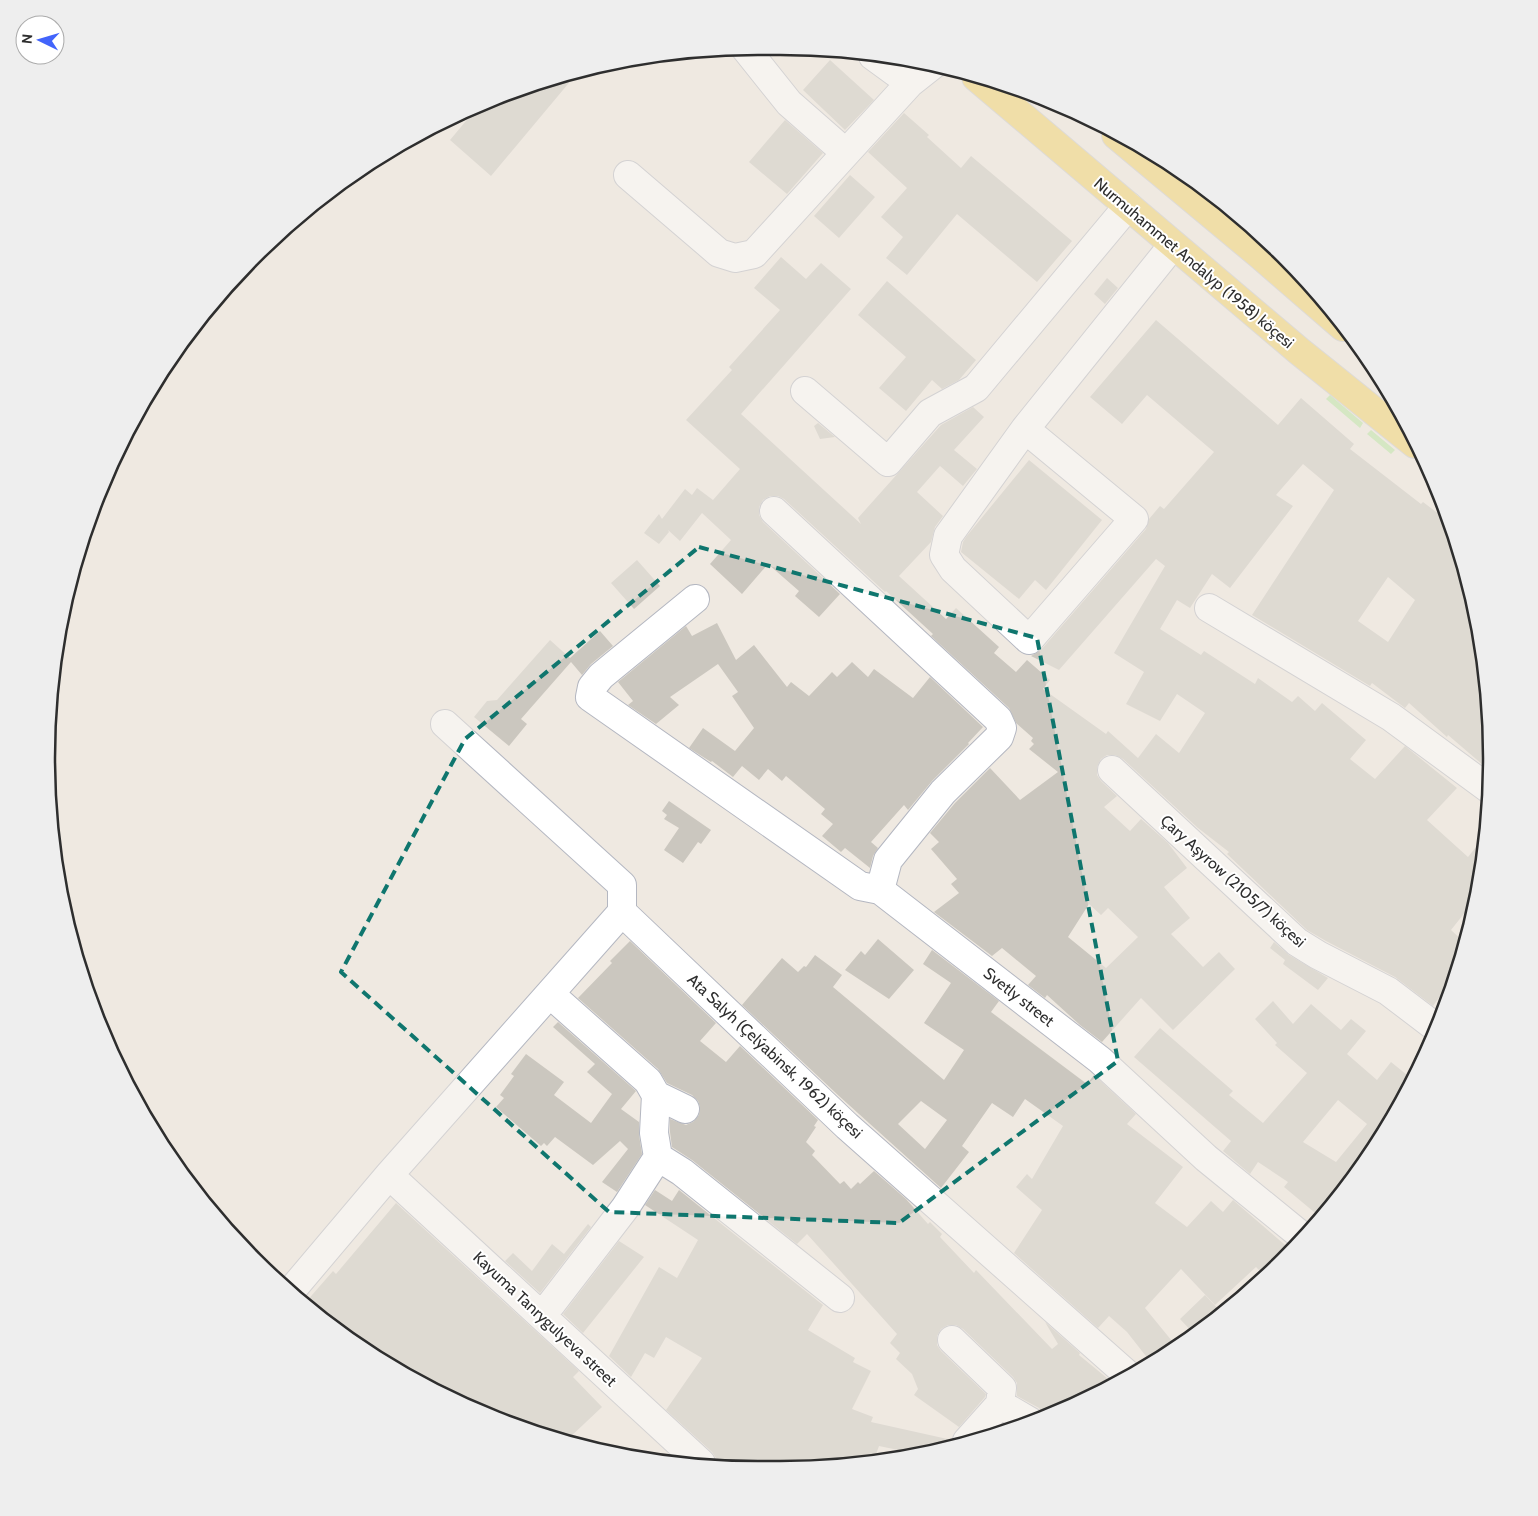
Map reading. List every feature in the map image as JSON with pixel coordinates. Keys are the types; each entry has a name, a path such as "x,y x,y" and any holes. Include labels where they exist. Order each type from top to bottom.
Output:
{"main road":[{"name":"Nurmuhammet Andalyp (1958) köçesi","path":"987,86 1172,245 1299,351 1404,435"},
{"path":"1144,156 1263,248"}],"street":[{"path":"751,55 789,103 846,153"},
{"path":"882,63 910,83"},
{"path":"628,175 719,253 735,258 754,254 910,83 925,71"},
{"path":"805,390 888,462 930,413 976,388 1128,206"},
{"path":"1026,429 1134,519 1029,640 953,569 944,555 948,536 1026,429 1172,245"},
{"path":"695,599 601,676 592,687 590,697 860,886 880,890 888,860 943,792 999,737 1002,728 998,719 774,511"},
{"path":"1209,608 1391,717 1482,784"},
{"path":"294,1287 389,1175 622,912 622,885 445,724"},
{"name":"Çary Aşyrow (2105/7) köçesi","path":"1112,770 1296,942 1388,991 1430,1023"},
{"name":"Svetly street","path":"880,890 1100,1060 1206,1158 1298,1233"},
{"name":"Ata Salyh (Çelýabinsk, 1962) köçesi","path":"622,912 847,1126 1124,1371"},
{"path":"542,1316 625,1208 658,1157 654,1133 656,1095 648,1081 550,994"},
{"path":"656,1095 686,1108"},
{"path":"658,1157 682,1172 840,1298"},
{"name":"Kayuma Tanrygulyeva street","path":"389,1175 695,1458"},
{"path":"952,1340 1002,1388 1000,1404 974,1434"},
{"path":"1000,1404 1023,1417"}],"highlighted area":[{"path":"699,547 1037,638 1118,1061 899,1223 609,1212 341,972 465,739"}],"green space":[{"path":"1330,395 1363,423 1360,428 1326,399"},
{"path":"1371,430 1395,450 1391,454 1367,434"}],"building":[{"path":"830,60 874,100 845,130 803,90"},
{"path":"571,81 491,176 450,140 469,118 532,92"},
{"path":"904,113 929,135 927,137 961,168 971,156 1072,241 1037,282 957,214 907,275 886,258 903,237 881,217 907,188 868,152"},
{"path":"785,120 823,153 787,194 749,162"},
{"path":"850,175 875,197 839,238 814,216"},
{"path":"781,257 806,279 821,263 851,289 741,414 861,524 858,518 941,425 973,407 984,417 954,450 977,469 963,486 940,466 917,492 943,516 935,527 931,542 899,576 946,619 956,608 999,647 994,653 1016,672 1027,660 1050,680 1043,689 1106,734 1108,731 1138,758 1156,734 1179,753 1205,713 1177,694 1160,721 1126,704 1144,672 1114,653 1165,566 1156,559 1059,670 1031,656 1041,650 1146,529 1149,519 1160,506 1164,509 1214,452 1147,395 1122,424 1090,397 1156,320 1278,425 1301,398 1354,444 1350,449 1421,504 1423,502 1439,514 1459,576 1477,666 1483,765 1448,735 1447,737 1409,703 1405,708 1372,683 1370,686 1252,615 1334,490 1303,464 1276,495 1293,506 1230,588 1212,574 1190,608 1177,600 1160,629 1201,655 1204,651 1255,684 1258,678 1292,702 1298,696 1315,711 1322,703 1366,740 1350,759 1375,779 1405,746 1457,788 1427,820 1468,857 1477,845 1477,850 1465,912 1451,930 1459,938 1459,940 1446,984 1433,1006 1395,977 1307,930 1227,854 1229,852 1198,828 1123,759 1115,755 1107,755 1101,759 1097,767 1097,775 1101,781 1117,796 1104,807 1130,831 1141,819 1168,843 1187,868 1164,887 1190,918 1171,934 1203,967 1219,952 1235,969 1173,1030 1141,998 1102,1042 1047,995 1045,998 1028,985 1036,976 1002,948 992,956 934,912 959,893 951,884 957,879 931,849 939,842 930,833 955,803 990,768 1020,800 1058,772 1029,749 1034,744 1031,741 1033,738 1016,723 1009,708 931,636 933,634 784,499 778,496 770,496 763,500 759,507 759,515 763,522 840,594 819,617 795,596 799,591 768,564 742,594 710,564 731,540 702,513 680,541 668,530 669,532 659,544 644,533 659,514 662,519 685,489 692,495 697,488 713,500 740,469 686,420 732,370 729,367 780,310 754,288","holes":["1388,577 1415,600 1388,642 1358,621","1089,904 1101,915 1108,908 1138,937 1106,968 1068,937"]},
{"path":"1107,278 1118,288 1105,304 1094,294"},
{"path":"887,281 976,360 959,380 942,389 932,380 906,411 879,388 906,357 858,315"},
{"path":"818,423 835,437 820,439 814,426"},
{"path":"1029,460 1102,520 1046,590 1035,580 1019,599 961,552 966,537"},
{"path":"637,560 660,586 634,609 611,583"},
{"path":"717,623 736,660 754,645 787,687 791,682 809,696 832,672 837,677 852,662 868,677 874,669 913,698 930,677 983,727 932,781 908,810 904,805 871,842 878,848 873,856 870,868 845,848 841,852 822,836 833,824 821,814 825,809 786,776 782,781 768,769 759,780 742,766 733,777 712,761 689,748 703,728 735,751 754,728 732,696 738,692 718,664 670,697 679,705 656,724 628,705 633,701 618,682 686,626 692,636"},
{"path":"600,631 613,646 591,664 582,675 571,662 521,719 527,724 509,746 474,717 487,701 497,700 550,640 570,658"},
{"path":"669,801 711,830 701,844 698,842 683,863 664,850 679,828 664,819 667,815 662,811"},
{"path":"878,939 914,970 889,999 845,970 861,951 865,955"},
{"path":"630,941 716,1023 700,1041 726,1062 740,1046 818,1120 814,1126 816,1127 806,1142 815,1151 812,1155 840,1184 844,1181 851,1189 858,1182 860,1184 874,1171 906,1199 928,1224 930,1222 942,1234 940,1237 974,1273 976,1270 1052,1349 1058,1344 1045,1322 1080,1353 1079,1355 1109,1379 1041,1410 1017,1396 1017,1383 1013,1377 963,1329 956,1325 948,1325 941,1329 937,1336 937,1345 986,1394 985,1397 959,1427 914,1395 918,1389 912,1374 896,1359 900,1353 890,1343 897,1334 807,1234 797,1244 692,1160 672,1147 670,1119 686,1125 693,1122 699,1115 700,1107 698,1101 692,1095 667,1083 658,1069 578,998 612,963 610,961"},
{"path":"1274,942 1289,955 1328,978 1318,990 1283,964 1285,960 1270,948"},
{"path":"932,950 999,1001 991,1012 1087,1084 1094,1075 1136,1114 1127,1124 1183,1167 1155,1203 1187,1227 1211,1201 1223,1212 1233,1200 1286,1246 1260,1271 1256,1267 1215,1305 1181,1269 1145,1308 1172,1341 1147,1358 1127,1332 1109,1316 1098,1328 1014,1253 1042,1210 1016,1187 1027,1174 1032,1179 1063,1126 1025,1099 1013,1117 992,1103 962,1146 969,1152 941,1188 742,1005 782,958 798,972 804,966 806,967 815,955 842,975 833,987 944,1080 964,1050 924,1023 951,983 923,964","holes":["921,1101 947,1120 925,1149 898,1124"]},
{"path":"1273,1001 1293,1024 1311,1004 1341,1030 1351,1019 1366,1031 1347,1054 1377,1080 1391,1062 1408,1075 1365,1149 1316,1214 1284,1187 1288,1182 1258,1162 1250,1174 1223,1151 1231,1141 1134,1057 1160,1028 1233,1091 1229,1095 1263,1123 1307,1073 1275,1045 1277,1043 1255,1019","holes":["1338,1100 1367,1124 1336,1162 1303,1142"]},
{"path":"558,1022 636,1091 621,1109 639,1122 642,1154 617,1192 602,1182 628,1149 620,1141 593,1165 555,1137 547,1146 544,1143 541,1146 496,1107 504,1098 500,1095 514,1076 511,1074 526,1054 564,1082 554,1095 591,1123 612,1094 587,1072 595,1064 553,1027"},
{"path":"655,1190 672,1201 679,1190 823,1305 808,1330 855,1358 853,1362 871,1371 852,1409 873,1417 871,1422 950,1440 899,1450 879,1446 876,1454 826,1459 780,1461 717,1459 666,1410 702,1358 666,1337 654,1358 645,1353 631,1377 609,1356 659,1267 677,1278 698,1240 645,1205"},
{"path":"396,1203 579,1371 573,1377 602,1407 572,1436 532,1424 447,1389 367,1343 309,1299 333,1271 336,1274"},
{"path":"588,1224 591,1227 540,1293 505,1261 513,1253 532,1271 552,1244 564,1254"},
{"path":"619,1241 644,1257 583,1333 563,1314"},
{"path":"1205,1295 1218,1308 1190,1329 1180,1319"}]}
